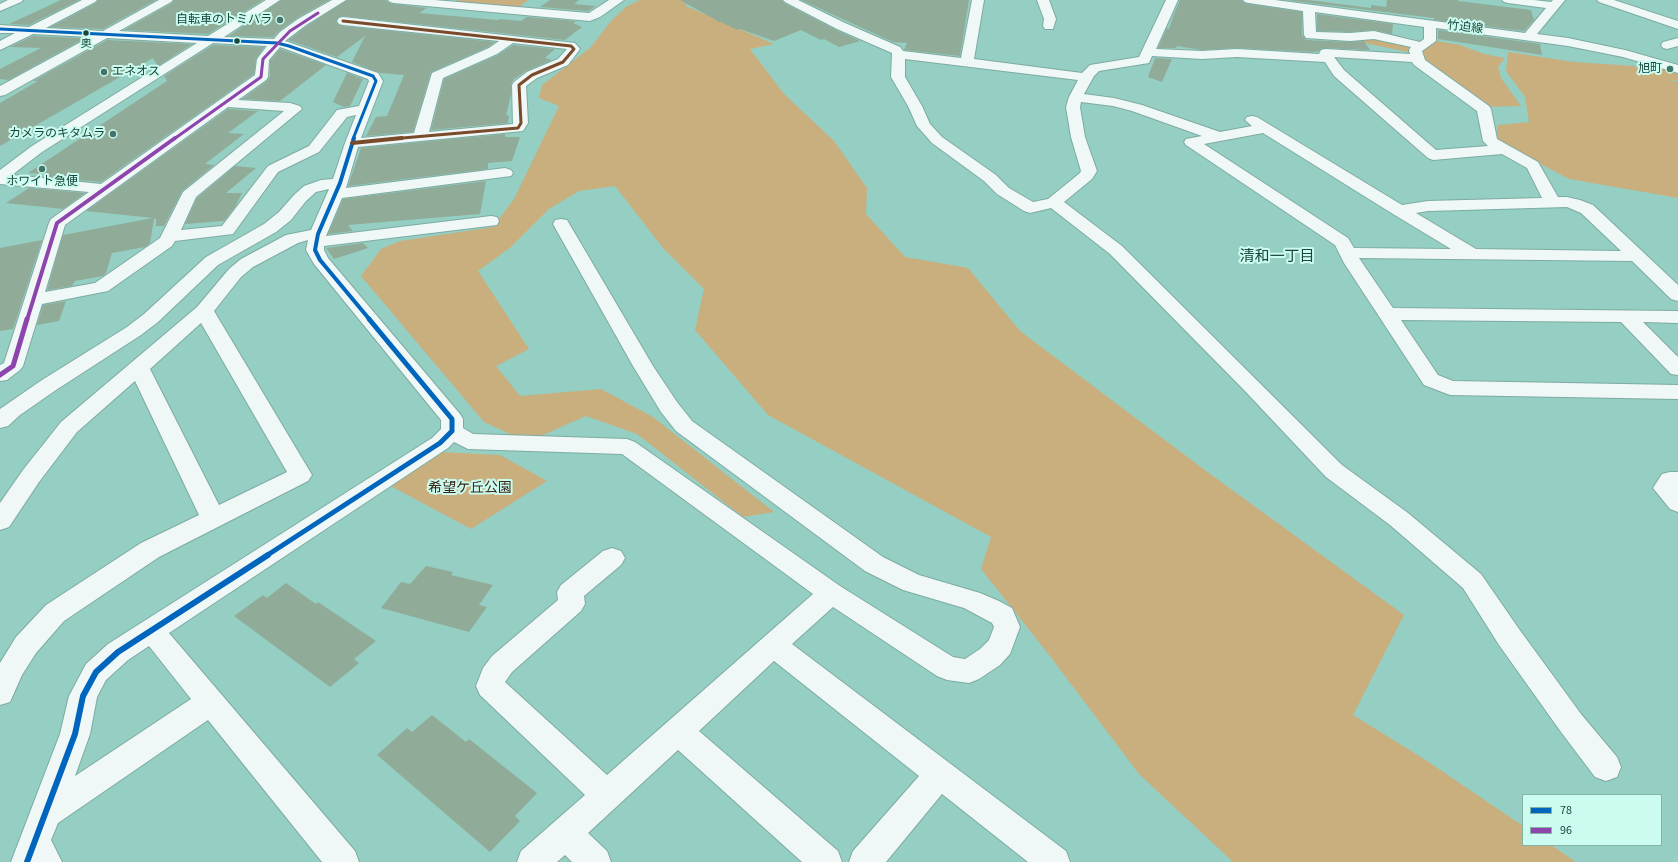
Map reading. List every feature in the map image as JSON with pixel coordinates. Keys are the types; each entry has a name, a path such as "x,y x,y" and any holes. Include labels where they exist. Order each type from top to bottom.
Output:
{"street":[{"path":"0,8 17,0"},
{"path":"0,46 91,0"},
{"path":"0,92 167,0"},
{"path":"0,178 37,150 203,39 258,0"},
{"path":"0,160 203,39 274,0"},
{"path":"0,375 13,366 57,223 261,77 263,59 290,30 340,0"},
{"path":"394,0 445,2 518,11 590,17 596,15 610,4 618,0"},
{"path":"518,11 533,0"},
{"path":"789,0 841,26 890,47 896,50 899,54 1086,77"},
{"path":"967,62 978,0"},
{"path":"1043,0 1050,19 1049,26"},
{"path":"899,54 898,77 915,106 924,126 937,140 990,178 1003,191 1030,208 1054,202 1082,181 1089,171 1078,137 1074,107 1076,97 1086,77 1091,71 1100,66 1144,60 1172,0"},
{"name":"竹迫線","path":"1249,0 1309,8 1361,10 1430,24 1529,36 1618,52 1678,69"},
{"path":"1508,0 1557,3"},
{"path":"1603,0 1678,25"},
{"path":"1529,36 1557,3"},
{"path":"1309,8 1310,36 1374,35 1420,52"},
{"path":"343,21 571,46 574,49 563,62 532,75 519,84 520,123 518,128 352,143"},
{"path":"1430,24 1430,41 1420,52 1419,62 1484,109 1490,141 1533,165 1552,202"},
{"path":"0,29 278,43 373,76 376,81 352,143 338,188 317,238 314,250 320,260 452,419 452,431 440,443 118,652 96,672 82,696 75,734 38,845"},
{"path":"1318,37 1320,53 1326,56 1339,74 1434,155 1506,149"},
{"path":"420,136 437,76 494,52 511,39"},
{"path":"1148,52 1202,55 1237,53 1326,56 1420,52"},
{"path":"1076,97 1114,102 1137,108 1218,137"},
{"path":"34,300 101,287 166,242 170,237 189,195 295,109 290,107 225,102"},
{"path":"170,237 227,230 273,169 314,149 342,113 364,110"},
{"path":"1246,116 1472,254"},
{"path":"1264,128 1191,142 1342,242 1347,253 1431,380 1450,388 1678,392"},
{"path":"0,421 12,410 49,384 145,322 212,261 270,228 285,216 300,198 310,190 321,185 338,188 505,173"},
{"path":"0,178 104,189"},
{"path":"1054,202 1116,250 1246,379 1334,470 1399,519 1472,581 1509,637 1571,723 1606,767"},
{"path":"1399,210 1428,206 1552,202 1567,202 1580,205 1587,209 1678,295"},
{"path":"0,521 31,476 69,427 204,312 235,273 247,263 292,239 302,236 317,238 491,221"},
{"path":"452,431 468,440 627,447 831,592 947,668 969,671 990,657 1000,646 1007,626 1003,616 990,608 971,600 912,583 874,564 684,426 669,407 643,366 561,224"},
{"path":"1347,253 1636,256"},
{"path":"0,693 11,669 26,645 55,613 150,550 300,475 204,312"},
{"path":"1387,314 1678,317"},
{"path":"1627,317 1678,369"},
{"path":"139,368 213,518"},
{"path":"1678,480 1670,480 1665,488 1678,503"},
{"path":"607,795 490,686 493,676 502,664 572,604 570,592 612,558"},
{"path":"533,862 831,592"},
{"path":"152,631 343,862"},
{"path":"773,645 1054,862"},
{"path":"38,845 211,702"},
{"path":"678,731 826,862"},
{"path":"865,862 940,774"},
{"path":"565,833 594,862"}],"green space":[{"path":"457,0 528,0 519,7 511,8 456,2"},
{"path":"640,0 685,0 686,6 774,44 750,49 784,94 834,141 867,188 866,214 905,257 968,268 1020,331 1206,471 1404,615 1353,715 1424,759 1522,825 1522,846 1552,846 1576,862 1233,862 1139,774 1046,651 981,569 991,537 768,415 695,330 704,289 663,248 615,186 579,191 549,209 511,247 478,271 529,349 496,366 520,396 601,389 653,417 774,512 743,517 637,434 586,416 527,442 484,422 361,276 381,249 400,241 493,227 514,199 559,106 539,98 542,85 590,48 612,20 627,6"},
{"path":"1374,36 1426,47 1436,41 1460,45 1484,54 1505,58 1498,67 1501,78 1521,106 1483,107 1428,63 1422,55 1360,42 1357,38"},
{"path":"1508,52 1574,62 1635,66 1647,74 1642,67 1643,62 1678,72 1678,80 1666,81 1678,81 1678,198 1569,179 1495,140 1498,125 1529,122 1525,97 1506,71"},
{"name":"希望ケ丘公園","path":"438,452 500,455 547,481 471,529 389,485"}],"building":[{"path":"61,0 79,0 29,25 9,24"},
{"path":"98,0 156,0 103,29 51,27 96,3"},
{"path":"174,0 263,0 208,34 124,30 172,3"},
{"path":"281,0 329,0 297,18 273,37 229,36"},
{"path":"347,0 386,0 389,3 394,4 427,8 419,13 498,20 521,21 527,17 576,21 573,23 582,27 565,40 343,16 339,17 336,22 343,26 495,42 488,47 431,72 413,132 366,136 376,117 387,116 404,75 380,73 352,62 365,36 337,57 288,40"},
{"path":"550,0 579,0 574,4 596,6 588,11 540,7"},
{"path":"680,0 782,0 784,3 860,41 839,47 801,30 774,41 740,29 737,30 719,22"},
{"path":"801,0 969,0 960,56 904,50 907,43 893,42"},
{"path":"1180,0 1242,0 1244,3 1249,4 1302,12 1302,35 1306,40 1350,42 1364,41 1370,50 1325,48 1313,52 1237,48 1202,50 1177,46 1176,48 1158,48 1167,28 1169,29"},
{"path":"1286,0 1308,0 1371,8 1371,5 1386,7 1387,0 1458,0 1531,10 1534,20 1524,31 1434,20 1434,18"},
{"path":"1317,14 1393,24 1392,34 1374,30 1350,32 1317,31"},
{"path":"1438,30 1540,44 1542,55 1438,39"},
{"path":"33,36 85,38 8,80 0,79 0,69 41,48 10,47"},
{"path":"107,40 192,44 158,66 153,58 0,146 0,103 38,81 33,81"},
{"path":"213,45 264,47 256,59 254,74 101,182 43,177 47,174 28,173 167,81 164,76"},
{"path":"513,45 555,49 545,58 552,60 526,71 514,79 511,84 511,94 506,116 509,115 508,123 431,130 444,79 498,55"},
{"path":"280,49 326,65 280,101 242,99 267,81 270,77 270,61"},
{"path":"1155,58 1172,59 1162,82 1148,77"},
{"path":"347,73 363,79 350,106 344,107 333,102"},
{"path":"228,109 258,111 228,133 244,134 205,164 214,165 182,191 164,226 156,226 156,219 154,219 150,243 145,247 112,253 106,273 103,276 75,281 72,286 47,290 63,235 153,218 86,211"},
{"path":"505,134 505,137 520,137 512,161 488,163 488,169 348,186 361,148"},
{"path":"235,166 256,168 226,193 242,193 235,207 224,221 185,224 197,198"},
{"path":"486,181 480,214 348,225 353,231 328,234 343,199"},
{"path":"29,188 85,193 63,209 6,203"},
{"path":"42,240 13,329 0,331 0,248"},
{"path":"363,243 368,248 334,259 326,248"},
{"path":"66,301 59,321 37,325 43,305"},
{"path":"426,566 453,572 451,575 493,585 479,605 487,607 469,632 381,608 401,582 410,584"},
{"path":"286,583 316,604 318,602 376,641 354,659 359,663 330,687 234,616 263,595 267,598"},
{"path":"432,715 466,742 469,739 537,793 515,816 520,821 490,852 377,755 407,728 412,732"}],"transit line":[{"name":"96","path":"0,375 13,366 57,223 261,77 263,59 290,31 318,13"},
{"path":"343,21 571,46 574,49 563,62 532,75 519,85 521,123 518,128 352,143"},
{"name":"78","path":"0,29 277,43 373,76 376,81 352,143 340,183 318,234 315,250 320,260 452,419 452,431 440,443 118,652 96,672 83,696 75,734 27,862"}],"place":[{"name":"自転車のトミハラ","path":"280,20"},
{"name":"奥","path":"86,33"},
{"name":"旭町","path":"1670,69"},
{"name":"エネオス","path":"104,72"},
{"name":"カメラのキタムラ","path":"113,134"},
{"name":"ホワイト急便","path":"42,169"}],"district":[{"name":"清和一丁目","path":"1277,258"}]}
